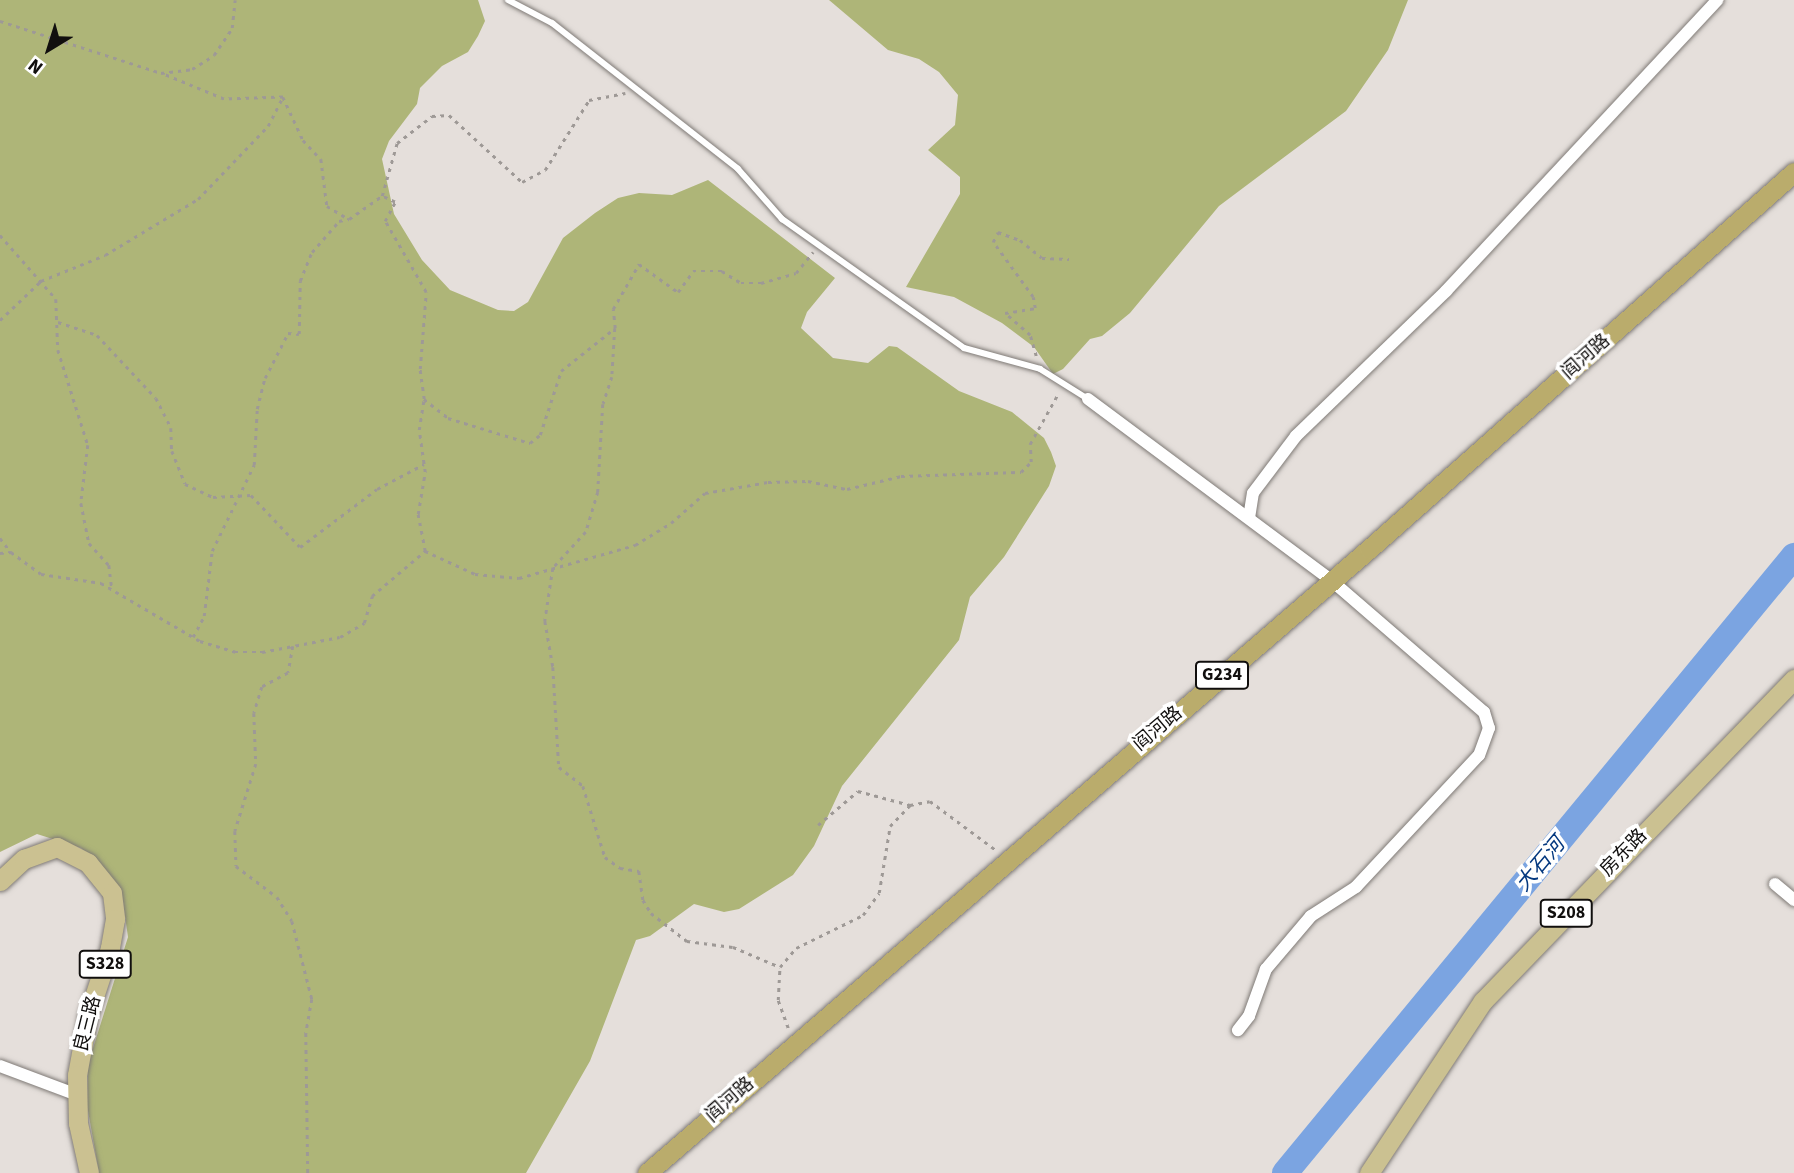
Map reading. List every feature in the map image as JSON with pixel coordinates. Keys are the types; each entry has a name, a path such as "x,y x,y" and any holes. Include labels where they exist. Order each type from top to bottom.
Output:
{"highway":[{"name":"阎河路","path":"647,1173 1006,859 1332,581 1794,172"}],"main road":[{"name":"房东路","path":"1369,1173 1483,1002 1794,679"},
{"name":"良三路","path":"0,881 24,859 57,847 88,863 112,893 115,919 110,948 83,1036 76,1095 89,1173"}],"street":[{"path":"1249,519 1253,493 1296,436 1446,290 1717,0"},
{"path":"1088,399 1332,581 1484,712 1489,728 1479,755 1356,887 1311,916 1266,969 1249,1016 1238,1030"},
{"path":"1774,884 1794,900"},
{"path":"0,1066 76,1095"}],"lane":[{"path":"508,0 552,23 738,169 782,219 964,348 1040,369 1088,399"}],"path":[{"path":"161,74 192,69 214,55 232,28 235,0"},
{"path":"0,21 161,74 224,99 283,97"},
{"path":"193,637 204,616 212,551 254,465 257,409 265,378 288,333 299,334 300,281 312,252 339,221 349,219 382,196 397,143 432,116 449,115 522,181 545,170 589,100 638,92"},
{"path":"283,97 303,140 321,159 327,206 349,219"},
{"path":"0,320 41,281 105,255 198,199 268,126 283,97"},
{"path":"382,196 395,202 385,221 426,292 420,369 424,400 419,430 424,464 418,514 425,551"},
{"path":"1040,369 1030,335 1005,313 1035,308 1033,297 993,242 998,233 1020,240 1042,257 1069,259"},
{"path":"0,235 55,299 58,350 88,445 81,503 89,543 109,565 112,589"},
{"path":"780,967 733,947 687,941 651,913 643,900 639,871 620,868 605,857 583,786 559,767 554,667 545,621 553,568 586,532 598,492 603,404 612,377 615,327 613,309 639,264 678,292 694,271 722,271 741,283 761,283 796,273 819,245"},
{"path":"58,322 97,335 156,398 171,428 172,451 185,484 213,497 242,493 251,495 300,547 377,489 424,464"},
{"path":"424,400 448,418 530,443 540,435 561,370 615,327"},
{"path":"425,551 475,574 519,578 635,545 671,523 705,494 768,482 807,481 847,489 901,476 1021,472 1031,462 1030,444 1064,384"},
{"path":"0,538 11,552 41,574 101,583 193,637 234,652 293,646 340,637 364,623 372,596 425,551"},
{"path":"0,553 11,552"},
{"path":"293,646 288,673 262,687 254,713 256,764 235,831 236,866 277,897 292,921 313,999 306,1033 308,1173"},
{"path":"818,825 858,791 910,805 930,801 1006,859"},
{"path":"793,1045 778,1000 780,967 796,948 863,915 879,893 891,826 910,805"}],"green space":[{"path":"0,0 478,0 485,21 478,36 468,52 442,66 420,88 417,104 389,141 382,159 394,214 422,260 450,290 498,310 514,311 528,302 563,238 595,213 618,198 639,193 672,195 708,180 835,278 807,312 801,328 833,358 868,363 889,346 897,347 959,391 1012,412 1044,438 1051,452 1056,466 1049,486 1004,557 970,597 959,640 842,786 814,846 793,875 739,909 724,912 694,904 650,936 636,940 590,1061 526,1173 99,1173 87,1105 88,1064 128,937 123,902 109,874 81,848 37,834 0,852"},
{"path":"829,0 1408,0 1388,50 1346,111 1219,206 1130,313 1102,336 1090,339 1063,369 1053,374 1034,347 1002,323 954,297 906,287 960,194 960,177 928,150 955,125 958,95 939,72 919,59 888,50"}],"waterway":[{"name":"大石河","path":"1285,1173 1794,556"}]}
